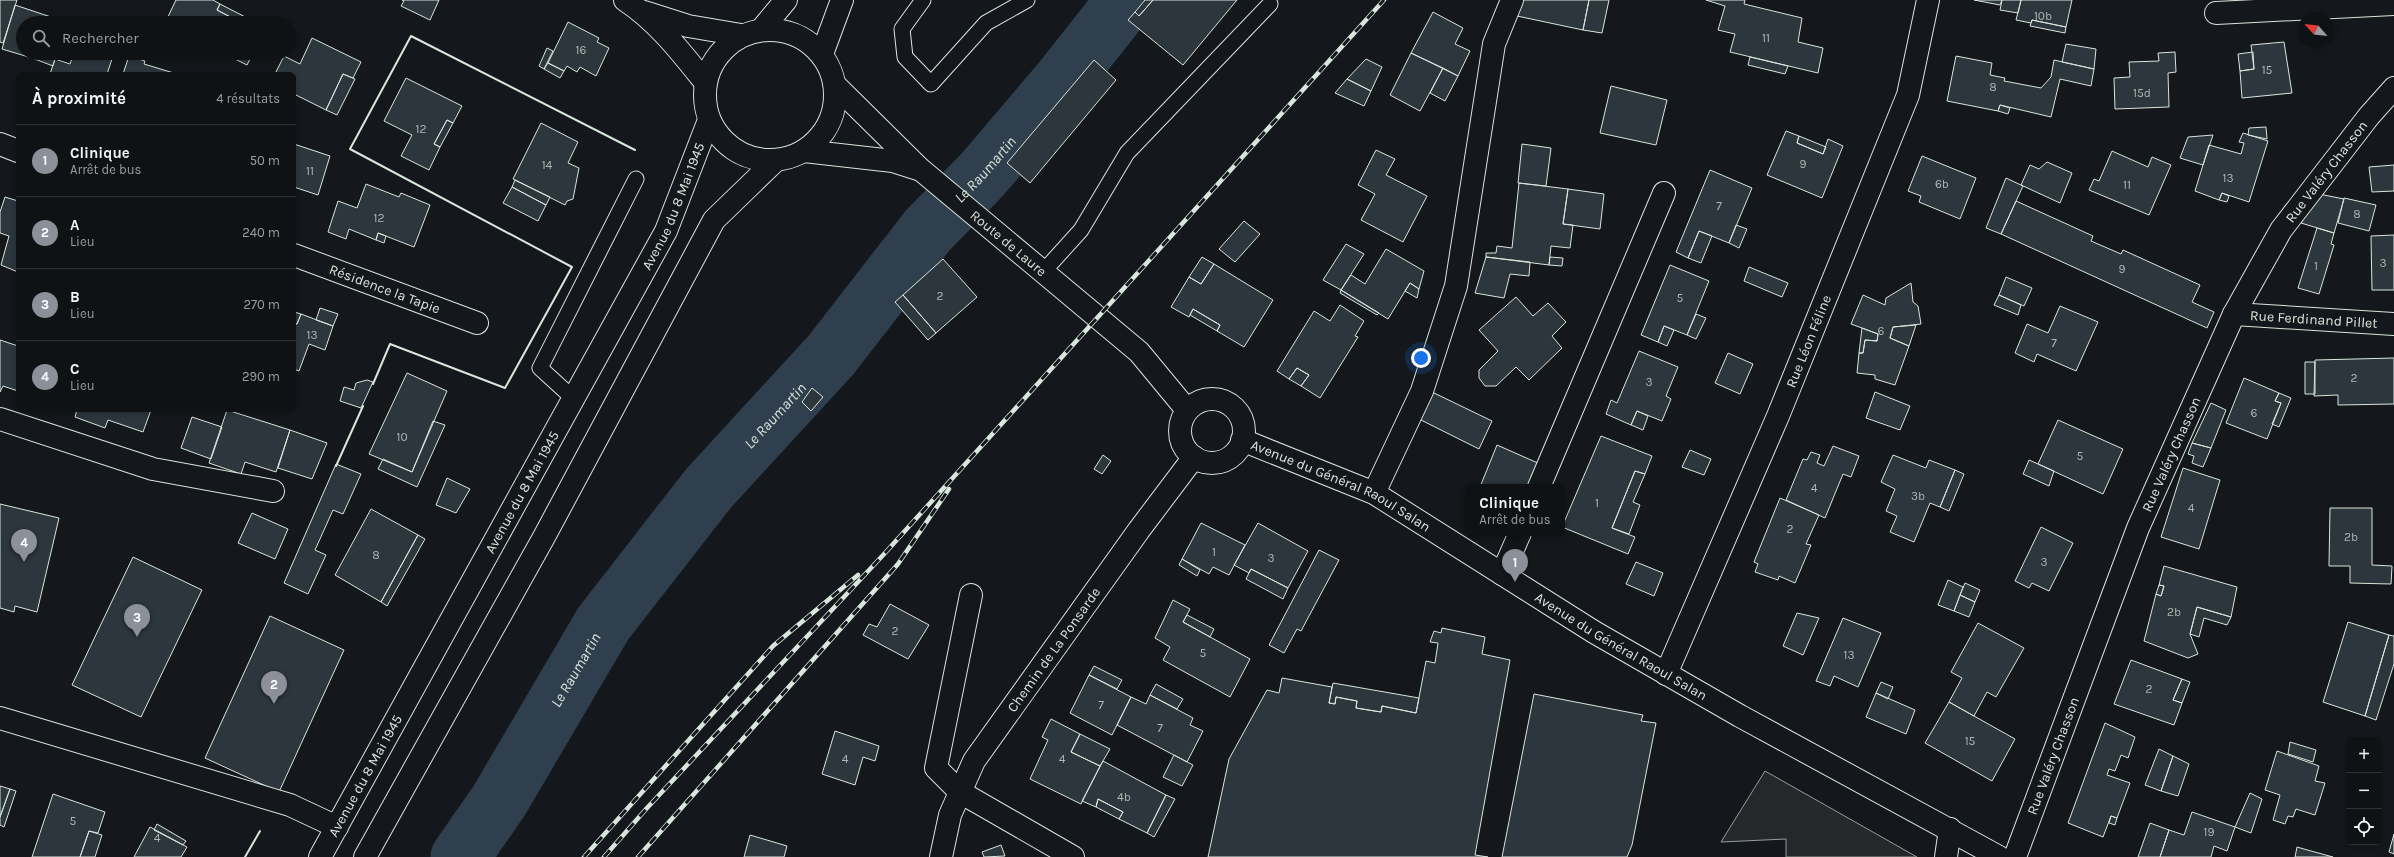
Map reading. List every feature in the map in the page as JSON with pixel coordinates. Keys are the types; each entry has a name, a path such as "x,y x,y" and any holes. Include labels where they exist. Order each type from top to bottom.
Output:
{"street":[{"path":"633,5 688,26 751,32 778,29 795,34 809,42 822,54 830,69 835,85 834,104 830,121 823,132 804,151 794,156 776,160 758,159 732,149 718,135 709,120 704,101 705,82 711,66 724,48 751,32 786,0"},
{"path":"822,54 842,0"},
{"path":"1374,493 1422,390 1456,286 1494,44 1512,0"},
{"name":"Rue Léon Féline","path":"1666,674 1778,416 1908,95 1928,0"},
{"path":"2216,13 2394,4"},
{"path":"633,5 677,48 705,82"},
{"name":"Route de Laure","path":"835,85 938,185 1139,352 1188,410"},
{"name":"Rue Valéry Chasson","path":"2016,857 2138,528 2234,314 2281,230 2369,116 2394,88"},
{"name":"Avenue du 8 Mai 1945","path":"320,857 666,232 709,120"},
{"path":"0,144 16,150"},
{"name":"Route de Laure","path":"804,151 893,161 920,169"},
{"path":"365,857 548,530 714,220 776,160"},
{"path":"1540,484 1664,194"},
{"name":"Résidence la Tapie","path":"296,255 476,323"},
{"name":"Rue Ferdinand Pillet","path":"2234,314 2394,324"},
{"name":"Avenue du Général Raoul Salan","path":"1188,410 1203,400 1222,400 1238,412 1244,430 1238,449 1222,461 1203,461 1194,457"},
{"path":"1188,410 1180,426 1180,435 1183,444 1194,457"},
{"path":"0,419 153,469 272,491"},
{"name":"Avenue du Général Raoul Salan","path":"1242,440 1374,493 1594,632 1666,674 1999,857"},
{"name":"Chemin de La Ponsarde","path":"941,857 950,815 974,761 1139,530 1194,457"},
{"path":"1502,574 1519,536"},
{"path":"971,595 936,768 960,792 1073,857"},
{"path":"0,718 290,805 337,827"},
{"path":"1946,857 1950,829"}],"lane":[{"path":"923,0 902,29 905,57 931,84 986,23 1027,0"},
{"path":"1043,272 1081,230 1127,153 1270,4"},
{"path":"574,399 540,368 636,179"}],"shaded area":[{"path":"1765,771 1917,857 1786,857 1786,839 1721,842"}],"building":[{"path":"0,0 17,0 3,43 0,42"},
{"path":"176,0 213,0 220,4 217,10 229,16 168,16"},
{"path":"402,0 439,0 430,20 401,6 404,1"},
{"path":"1145,0 1153,0 1139,16 1135,12"},
{"path":"1153,0 1237,0 1183,65 1128,20 1135,12 1139,16"},
{"path":"1523,0 1589,0 1583,30 1517,16"},
{"path":"1589,0 1609,0 1602,33 1583,30"},
{"path":"1706,0 1745,0 1744,4 1802,18 1798,42 1823,48 1818,73 1730,52 1735,34 1718,30 1725,6"},
{"path":"1974,0 2002,0 2000,5"},
{"path":"2002,0 2021,0 2018,13 2000,10"},
{"path":"2021,0 2072,0 2066,27 2032,20 2031,23 2016,20"},
{"path":"220,4 243,16 229,16 217,10"},
{"path":"15,5 48,16 16,16 16,53 2,49"},
{"path":"1433,12 1463,28 1455,44 1470,51 1458,76 1411,53"},
{"path":"2032,20 2066,27 2065,33 2030,26"},
{"path":"568,22 599,38 597,42 609,48 596,76 580,67 577,72 567,66 564,71 548,63"},
{"path":"312,38 361,62 353,78 343,74 326,110 296,95 296,72 276,72 282,60 292,60 300,64"},
{"path":"2284,42 2292,93 2242,98 2240,71 2254,69 2251,45"},
{"path":"2066,44 2096,49 2094,69 2062,62"},
{"path":"547,48 553,51 544,69 539,66"},
{"path":"2175,52 2176,72 2168,73 2169,107 2115,109 2114,78 2130,77 2129,62 2159,61 2158,53"},
{"path":"2253,52 2254,69 2240,71 2238,54"},
{"path":"1411,53 1443,68 1420,111 1390,95"},
{"path":"1956,56 1992,63 1990,75 2005,78 2004,81 2041,88 2051,77 2054,60 2094,69 2091,86 2060,79 2051,117 2000,105 1998,111 1947,101"},
{"path":"1750,57 1788,66 1785,74 1748,65"},
{"path":"1366,59 1382,67 1371,91 1347,79"},
{"path":"37,60 55,60 53,66"},
{"path":"55,60 70,64 71,60 112,60 108,72 51,72"},
{"path":"128,60 142,60 145,61 144,64 170,72 124,72"},
{"path":"237,60 250,60 247,65"},
{"path":"1094,60 1116,80 1030,183 1007,163"},
{"path":"548,63 564,71 560,78 544,69"},
{"path":"1443,68 1458,76 1445,101 1430,93"},
{"path":"343,74 355,79 337,115 326,110"},
{"path":"406,78 462,106 453,123 447,120 434,144 440,147 429,170 401,156 412,135 384,121"},
{"path":"1347,79 1371,91 1364,106 1335,93"},
{"path":"1611,86 1667,100 1656,145 1600,133"},
{"path":"2000,105 2010,108 2008,114 1998,111"},
{"path":"447,120 453,123 440,147 434,144"},
{"path":"541,123 578,142 568,163 579,168 573,199 567,201 565,205 513,179"},
{"path":"2266,127 2267,139 2248,135 2249,128"},
{"path":"1786,131 1799,136 1797,143 1823,154 1828,139 1843,146 1822,198 1767,175"},
{"path":"2243,133 2268,141 2249,202 2222,193 2219,200 2195,191 2209,145 2241,154 2244,143 2239,142"},
{"path":"2213,135 2203,165 2180,158 2188,137"},
{"path":"1799,136 1826,147 1823,154 1797,143"},
{"path":"1522,144 1551,148 1546,186 1518,183"},
{"path":"296,145 330,156 318,195 296,188"},
{"path":"1376,150 1395,159 1386,175 1427,196 1403,242 1361,220 1375,194 1358,185"},
{"path":"2112,151 2148,167 2152,157 2171,165 2149,215 2089,190 2094,179 2099,181"},
{"path":"1922,156 1976,178 1960,219 1919,202 1921,196 1908,191"},
{"path":"2047,162 2072,173 2060,203 2021,185 2030,165 2039,169"},
{"path":"2394,165 2394,191 2372,192 2369,167"},
{"path":"1710,170 1752,188 1729,243 1699,231 1688,258 1676,252"},
{"path":"2006,178 2023,186 2001,234 1986,228"},
{"path":"515,180 550,197 546,205 512,187"},
{"path":"1519,183 1568,189 1563,224 1573,225 1570,248 1551,246 1549,265 1486,257 1486,253 1496,253 1497,246 1512,248"},
{"path":"366,184 399,197 401,193 430,205 414,247 378,233 376,240 349,229 346,239 328,232 338,201 357,208"},
{"path":"512,187 546,205 538,221 503,203"},
{"path":"1568,189 1604,194 1600,229 1563,224"},
{"path":"2222,193 2229,196 2227,202 2219,200"},
{"path":"2319,194 2344,199 2334,233 2301,223"},
{"path":"5,197 16,200 16,271 1,265 9,236 0,233 0,212"},
{"path":"2344,198 2376,205 2369,231 2338,223"},
{"path":"2016,201 2093,236 2091,241 2121,254 2123,250 2200,285 2192,302 2214,312 2207,328 2001,234"},
{"path":"1244,221 1260,234 1235,262 1219,249"},
{"path":"1736,225 1747,229 1739,248 1729,243"},
{"path":"2317,228 2334,233 2331,244 2334,245 2319,294 2298,288"},
{"path":"1699,231 1712,236 1701,263 1688,258"},
{"path":"378,233 386,236 384,243 376,240"},
{"path":"2394,235 2394,290 2372,290 2371,236"},
{"path":"1346,244 1364,254 1341,290 1323,280"},
{"path":"1386,249 1424,271 1419,289 1410,283 1388,319 1341,290 1351,275 1365,284"},
{"path":"1202,257 1214,264 1201,284 1189,277"},
{"path":"1486,257 1530,262 1529,276 1510,274 1504,298 1475,293"},
{"path":"1550,257 1563,258 1562,266 1549,265"},
{"path":"943,259 977,297 936,333 903,295"},
{"path":"1214,264 1273,300 1244,347 1217,331 1220,325 1193,309 1189,317 1171,307 1189,277 1201,284"},
{"path":"1670,265 1709,281 1687,335 1664,326 1658,342 1641,335"},
{"path":"1749,267 1788,283 1782,297 1744,281"},
{"path":"2006,277 2032,288 2024,306 1999,295"},
{"path":"1410,283 1419,289 1417,298 1405,291"},
{"path":"1911,283 1913,302 1918,306 1921,324 1893,327 1890,338 1909,346 1895,385 1875,379 1875,375 1857,373 1859,353 1863,353 1865,340 1877,341 1878,334 1851,324 1863,295 1885,305 1886,298"},
{"path":"1341,290 1379,313 1377,315 1340,293"},
{"path":"903,295 936,333 928,340 895,302"},
{"path":"1999,295 2021,305 2018,315 1994,305"},
{"path":"1516,297 1533,316 1548,303 1566,322 1552,336 1562,348 1529,380 1516,367 1496,386 1485,386 1479,378 1479,370 1498,351 1479,330"},
{"path":"1340,305 1364,321 1355,336 1358,337 1320,398 1301,386 1309,375 1297,368 1289,379 1277,371 1314,311 1330,321"},
{"path":"2060,306 2098,322 2076,371 2037,354 2034,362 2015,353 2027,324 2048,333"},
{"path":"320,308 338,314 333,326 316,320"},
{"path":"1193,309 1220,325 1217,331 1190,315"},
{"path":"296,313 301,314 296,324"},
{"path":"301,314 333,326 325,350 309,344 299,371 296,370 297,324"},
{"path":"1696,314 1706,318 1696,339 1687,335"},
{"path":"1916,325 1909,346 1890,338 1893,327"},
{"path":"1664,326 1674,330 1667,346 1658,342"},
{"path":"1862,328 1878,334 1877,341 1865,340 1863,353 1859,353"},
{"path":"0,340 16,345 16,390 3,386 0,392"},
{"path":"1639,351 1678,367 1666,396 1671,399 1662,421 1637,411 1631,425 1606,414 1611,400 1617,403"},
{"path":"1728,353 1753,364 1740,394 1715,383"},
{"path":"2394,358 2394,404 2338,405 2338,395 2314,396 2315,360"},
{"path":"2305,362 2315,362 2315,394 2305,394"},
{"path":"1297,368 1309,375 1301,386 1289,379"},
{"path":"407,373 447,391 412,472 369,454"},
{"path":"2244,378 2279,393 2275,401 2281,403 2267,439 2226,423"},
{"path":"367,380 373,382 361,408 340,401 344,387 354,390 356,383"},
{"path":"812,388 823,397 811,411 802,402"},
{"path":"1430,391 1492,421 1479,449 1417,418"},
{"path":"1875,392 1910,406 1900,430 1866,418"},
{"path":"2279,393 2291,398 2279,427 2272,424 2281,403 2275,401"},
{"path":"2211,403 2226,410 2211,448 2192,443"},
{"path":"1637,411 1648,416 1643,430 1631,425"},
{"path":"76,412 150,412 143,432 108,420 105,428 75,417"},
{"path":"226,412 233,412 290,430 276,472 245,462 241,474 209,463"},
{"path":"192,417 222,427 211,459 181,448"},
{"path":"2058,420 2123,449 2103,494 2038,464"},
{"path":"433,421 445,425 417,487 378,469 383,459 412,472"},
{"path":"290,430 327,443 312,479 278,468"},
{"path":"1601,436 1652,456 1645,474 1635,471 1612,528 1635,537 1628,554 1565,528 1565,520"},
{"path":"2192,443 2211,448 2203,467 2192,463 2194,456 2188,454"},
{"path":"1497,445 1540,464 1531,484 1481,484"},
{"path":"1833,446 1859,456 1851,477 1843,474 1825,518 1786,500 1803,459 1807,460 1811,452 1820,455 1817,463 1824,466"},
{"path":"1690,450 1711,459 1704,475 1682,467"},
{"path":"1103,455 1111,461 1102,474 1094,469"},
{"path":"1893,455 1926,468 1929,460 1955,470 1940,507 1930,503 1914,542 1890,532 1897,516 1886,511 1895,489 1881,482"},
{"path":"2029,460 2054,471 2049,486 2023,474"},
{"path":"336,464 361,474 343,514 333,510 315,550 326,555 308,594 284,583"},
{"path":"2183,468 2220,480 2199,549 2161,537"},
{"path":"1955,470 1964,474 1949,511 1940,507"},
{"path":"1635,471 1645,474 1633,502 1640,505 1629,534 1612,528"},
{"path":"447,478 470,489 456,513 436,505"},
{"path":"1780,498 1819,515 1806,544 1811,545 1795,583 1779,576 1778,580 1755,572 1758,564 1754,562"},
{"path":"0,504 59,518 37,612 15,606 14,612 0,608"},
{"path":"2330,508 2372,508 2372,565 2392,566 2391,584 2350,583 2350,566 2329,566"},
{"path":"371,509 418,535 381,602 335,575"},
{"path":"252,513 288,529 275,559 238,543"},
{"path":"1201,523 1245,545 1229,575 1213,567 1209,574 1182,559"},
{"path":"1258,523 1308,551 1288,588 1251,569 1249,573 1234,565"},
{"path":"2041,527 2073,543 2049,591 2032,583 2029,588 2015,581"},
{"path":"418,535 425,539 387,606 381,602"},
{"path":"1319,550 1339,560 1301,631 1297,629 1284,653 1269,645"},
{"path":"133,557 202,590 141,717 72,685"},
{"path":"1182,559 1200,570 1197,576 1179,565"},
{"path":"1636,562 1663,573 1654,596 1626,584"},
{"path":"2164,566 2237,587 2231,617 2197,607 2190,634 2198,654 2188,658 2144,641 2156,594 2161,596 2164,586 2159,585"},
{"path":"1251,569 1288,588 1283,599 1246,579"},
{"path":"1948,580 1963,587 1954,611 1938,605"},
{"path":"1965,583 1980,590 1975,602 1960,595"},
{"path":"2159,585 2164,586 2161,596 2156,594"},
{"path":"1960,595 1975,602 1969,617 1954,611"},
{"path":"1173,600 1190,609 1183,622 1250,659 1230,697 1163,660 1170,647 1155,638"},
{"path":"890,604 929,625 908,659 863,635 869,624 877,627"},
{"path":"2197,607 2231,617 2227,625 2204,618 2199,637 2190,634"},
{"path":"1797,613 1819,618 1803,655 1783,646"},
{"path":"1187,615 1214,629 1210,637 1183,622"},
{"path":"270,616 344,650 279,792 205,758"},
{"path":"1843,618 1881,633 1858,687 1834,676 1830,686 1816,681"},
{"path":"2348,622 2389,635 2365,716 2323,702"},
{"path":"1978,623 2024,648 1996,697 1987,692 1974,716 1949,702 1962,678 1951,672"},
{"path":"1442,628 1485,637 1482,654 1510,660 1475,855 1488,857 1208,857 1229,759 1267,690 1279,693 1282,678 1332,687 1329,703 1335,704 1336,697 1357,701 1356,708 1381,712 1382,706 1416,713 1426,661 1435,663 1438,643 1430,642 1434,631 1441,633"},
{"path":"2389,635 2394,636 2394,664 2376,720 2365,716"},
{"path":"2131,660 2182,679 2173,700 2182,703 2174,725 2114,704"},
{"path":"1094,666 1122,680 1117,689 1089,675"},
{"path":"1089,675 1131,697 1112,735 1070,713"},
{"path":"2182,679 2190,682 2182,703 2173,700"},
{"path":"1881,682 1893,687 1888,699 1876,693"},
{"path":"1333,683 1419,698 1416,713 1382,706 1381,712 1356,708 1357,701 1336,697 1335,704 1329,703"},
{"path":"1156,684 1183,699 1177,709 1150,695"},
{"path":"1876,693 1915,710 1906,734 1866,717"},
{"path":"1534,694 1643,715 1641,721 1656,723 1632,845 1627,857 1502,857"},
{"path":"1150,695 1193,718 1190,725 1203,731 1187,762 1117,725 1131,697 1146,704"},
{"path":"1949,702 2015,739 1992,781 1925,743"},
{"path":"1051,719 1080,734 1071,752 1100,766 1081,804 1030,779 1048,740 1042,737"},
{"path":"2105,723 2135,737 2128,758 2121,755 2115,771 2109,769 2107,775 2130,783 2117,818 2111,816 2103,837 2068,823"},
{"path":"835,731 879,746 875,761 863,757 855,785 822,774"},
{"path":"1080,734 1110,749 1100,766 1071,752"},
{"path":"2290,742 2316,750 2313,762 2288,754"},
{"path":"2159,749 2173,756 2161,791 2145,785"},
{"path":"2277,751 2319,766 2315,781 2325,783 2315,815 2296,809 2293,817 2288,816 2285,824 2273,820 2280,795 2265,790"},
{"path":"1174,755 1193,765 1182,786 1163,777"},
{"path":"2173,756 2189,764 2178,796 2161,791"},
{"path":"1103,761 1166,795 1147,833 1119,819 1123,812 1098,799 1096,807 1082,801"},
{"path":"0,786 10,789 0,817"},
{"path":"10,789 16,791 4,827 0,825 0,817"},
{"path":"2250,793 2262,799 2251,833 2235,827"},
{"path":"53,794 105,812 98,833 89,831 80,857 32,857"},
{"path":"1166,795 1175,799 1154,837 1147,833"},
{"path":"1098,799 1123,812 1119,819 1096,807"},
{"path":"2192,812 2235,827 2227,851 2214,846 2211,857 2160,857 2169,830 2184,835"},
{"path":"2111,816 2117,818 2115,825 2109,823"},
{"path":"2150,823 2169,830 2160,857 2138,857"},
{"path":"157,824 186,841 183,845 154,830"},
{"path":"150,827 187,847 181,857 134,857"},
{"path":"89,831 102,835 95,857 80,857"},
{"path":"2394,834 2394,854 2389,852"},
{"path":"750,835 787,846 784,857 744,857"},
{"path":"1001,845 1005,856 984,857 982,852"},
{"path":"2297,847 2311,851 2333,857 2295,857"}],"waterway":[{"name":"Le Raumartin","path":"460,857 499,801 603,624 708,489 831,355 928,230 982,175 1062,81 1126,0"}],"railway":[{"path":"604,857 647,808 885,553 1384,0"},
{"path":"638,857 898,564 949,489"},
{"path":"584,857 773,646 858,575"}],"wall":[{"path":"373,384 390,344 505,388 572,267 350,149 411,36 635,150"},
{"path":"336,466 363,406"},
{"path":"245,857 260,831"}],"place":[{"name":"C","path":"24,562"},
{"name":"Clinique","path":"1515,582"},
{"name":"B","path":"137,637"},
{"name":"A","path":"274,704"}]}
